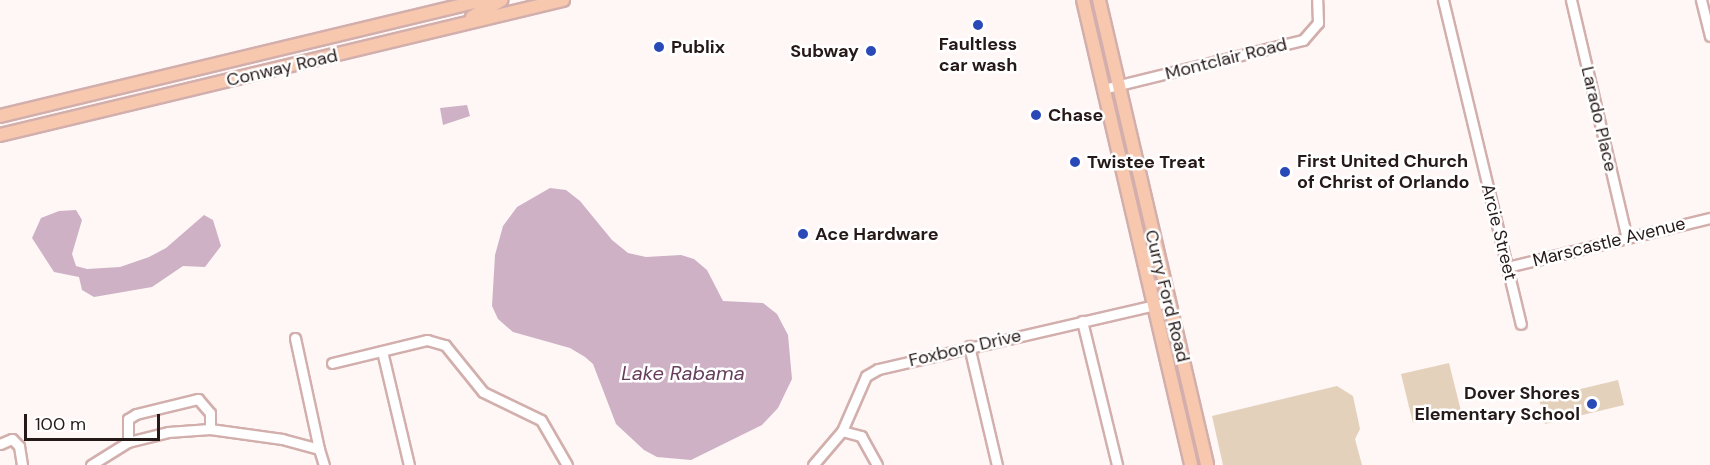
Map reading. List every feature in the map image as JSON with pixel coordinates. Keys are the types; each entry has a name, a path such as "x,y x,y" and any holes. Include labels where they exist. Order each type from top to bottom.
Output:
{"main road":[{"name":"Conway Road","path":"0,116 484,0"},
{"path":"454,26 502,0"},
{"name":"Conway Road","path":"0,135 563,0"},
{"name":"Curry Ford Road","path":"1083,0 1191,465"},
{"name":"Curry Ford Road","path":"1099,0 1208,465"}],"street":[{"name":"Montclair Road","path":"1103,89 1303,40 1318,23 1317,0"},
{"name":"Arcie Street","path":"1443,0 1521,324"},
{"name":"Larado Place","path":"1571,0 1627,238"},
{"path":"1701,0 1710,36"},
{"path":"315,40 321,58"},
{"path":"1112,130 1128,127"},
{"name":"Marscastle Avenue","path":"1507,267 1710,218"},
{"path":"1148,284 1163,280"},
{"name":"Foxboro Drive","path":"813,465 842,431 866,376 878,369 969,346 1168,302"},
{"path":"1082,321 1117,465"},
{"path":"295,338 324,465"},
{"path":"332,363 427,340 445,345 483,392 541,420 567,465"},
{"path":"969,346 997,465"},
{"path":"382,351 409,465"},
{"path":"128,442 128,419 135,414 198,399 210,412 210,429"},
{"path":"91,465 128,442 168,432 210,429 282,438 319,449"},
{"path":"842,431 861,436 877,465"},
{"path":"0,444 12,440 18,446 22,465"}],"shaded area":[{"path":"1449,363 1461,411 1413,423 1401,374"},
{"path":"1618,380 1624,405 1545,424 1539,399"},
{"path":"1337,386 1353,396 1360,429 1355,439 1362,465 1223,465 1212,416"}],"water":[{"path":"467,105 470,116 443,125 440,108"},
{"name":"Lake Rabama","path":"550,188 566,190 580,201 612,240 628,253 646,257 681,255 694,259 707,270 723,301 763,303 777,314 788,335 792,379 778,408 762,425 691,460 657,457 644,450 616,424 593,364 585,357 570,348 513,332 498,319 492,306 495,255 503,226 517,207"},
{"path":"76,210 82,220 72,254 76,266 87,269 120,267 149,257 166,248 204,215 213,220 221,246 205,267 183,266 152,287 94,297 82,290 79,277 54,272 32,238 41,218 59,211"}],"place":[{"name":"Faultless car wash","path":"978,25"},
{"name":"Publix","path":"659,47"},
{"name":"Subway","path":"871,51"},
{"name":"Chase","path":"1036,115"},
{"name":"Twistee Treat","path":"1075,162"},
{"name":"First United Church of Christ of Orlando","path":"1285,172"},
{"name":"Ace Hardware","path":"803,234"},
{"name":"Dover Shores Elementary School","path":"1592,404"}]}
